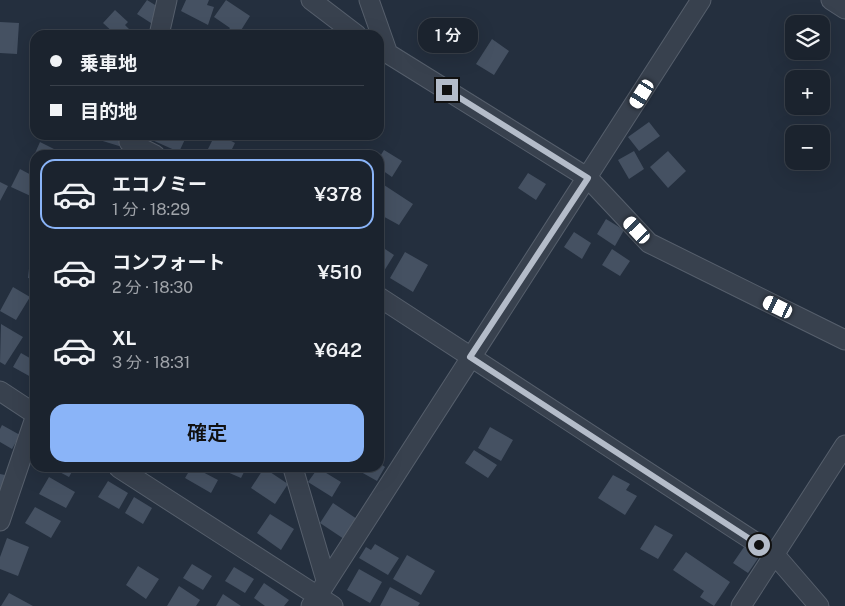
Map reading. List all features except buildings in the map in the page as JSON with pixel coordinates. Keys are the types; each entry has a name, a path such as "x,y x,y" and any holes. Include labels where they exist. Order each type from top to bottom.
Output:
{"street":[{"path":"160,30 167,0"},
{"path":"311,0 350,30"},
{"path":"369,0 378,30"},
{"path":"322,597 470,357 588,178 701,0"},
{"path":"831,0 845,9"},
{"path":"384,51 588,178 649,243 845,340"},
{"path":"128,144 143,150"},
{"path":"384,300 775,555 819,606"},
{"path":"0,392 30,411"},
{"path":"0,521 30,433"},
{"path":"741,606 845,445"},
{"path":"125,472 322,597"},
{"path":"294,472 322,597"}],"route":[{"path":"447,90 588,178 470,357 759,545"}]}
